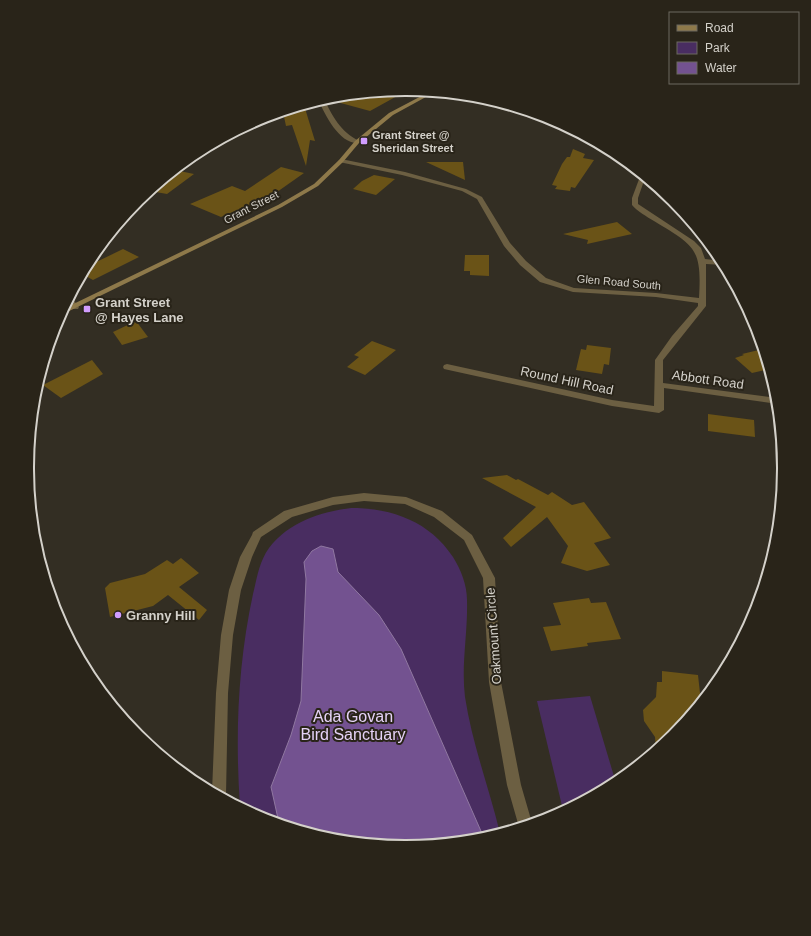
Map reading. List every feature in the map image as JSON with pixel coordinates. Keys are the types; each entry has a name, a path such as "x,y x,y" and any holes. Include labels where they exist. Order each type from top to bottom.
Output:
{"street":[{"name":"Grant Street","path":"70,309 280,206 316,185 342,160 357,142 391,114 424,97"},
{"path":"324,106 327,114 340,133 357,142"},
{"name":"Glen Road South","path":"342,160 403,173 464,190 480,198 507,244 523,263 543,280 573,290 656,295 703,301"},
{"path":"641,181 635,198 635,205 643,212 688,240 697,248 702,261 702,306 659,360 660,385"},
{"path":"702,261 714,262"},
{"path":"73,302 76,306"},
{"name":"Round Hill Road","path":"447,367 612,403 659,410 660,385"},
{"name":"Abbott Road","path":"660,385 771,400"},
{"name":"Oakmount Circle","path":"219,789 222,692 228,635 235,590 246,557 257,535 288,514 333,501 364,497 406,501 438,514 468,538 489,578 495,682 514,785 524,820"}],"green space":[{"name":"Ada Govan Bird Sanctuary","path":"351,508 366,509 396,514 409,519 422,526 444,545 459,567 465,583 467,594 464,673 465,697 476,748 499,828 430,839 381,839 309,827 286,820 240,800 238,726 241,673 248,620 261,564 269,548 286,531 306,520 328,512"},
{"path":"590,696 614,776 591,790 562,805 537,701"}],"water":[{"path":"321,546 333,549 338,572 379,615 401,649 481,831 430,839 381,839 309,827 278,817 271,787 291,735 301,701 306,579 304,562 312,551"}],"building":[{"path":"396,96 370,111 340,103"},
{"path":"306,110 315,141 310,140 306,166 292,125 286,126 284,117"},
{"path":"573,149 585,154 583,158 594,160 575,188 571,187 570,191 555,189 557,186 552,185 562,164 567,157 570,157"},
{"path":"426,162 463,162 465,180"},
{"path":"281,167 304,173 277,192 237,212 235,211 221,217 190,204 232,186 245,191"},
{"path":"181,171 194,174 167,194 157,192"},
{"path":"374,175 395,179 376,195 353,189 362,181"},
{"path":"617,222 632,234 587,244 588,240 563,234"},
{"path":"123,249 139,257 93,280 87,277 97,261"},
{"path":"465,255 489,255 489,276 470,275 470,271 464,271"},
{"path":"136,321 148,337 122,345 113,332"},
{"path":"372,341 396,350 365,375 347,367 359,357 354,355"},
{"path":"587,345 611,348 609,365 604,364 602,374 576,370 581,349 586,350"},
{"path":"757,350 763,370 752,373 735,358 744,355 742,354"},
{"path":"92,360 103,374 61,398 44,385"},
{"path":"708,414 754,420 755,437 708,431"},
{"path":"507,475 516,480 518,479 548,495 552,492 572,505 584,502 611,538 594,543 610,565 587,571 561,563 568,546 547,517 511,547 503,538 536,507 482,478"},
{"path":"181,558 199,573 179,587 207,610 199,620 168,595 153,606 110,617 105,588 110,583 145,574 167,560 173,564"},
{"path":"589,598 591,603 606,602 621,639 587,643 588,646 551,651 543,627 561,625 553,603"},
{"path":"662,671 698,675 700,694 685,713 655,742 655,737 644,721 643,710 656,697 657,682 662,682"}],"place":[{"name":"Grant Street @ Sheridan Street","path":"364,141"},
{"name":"Grant Street @ Hayes Lane","path":"87,309"},
{"name":"Granny Hill","path":"118,615"}]}
